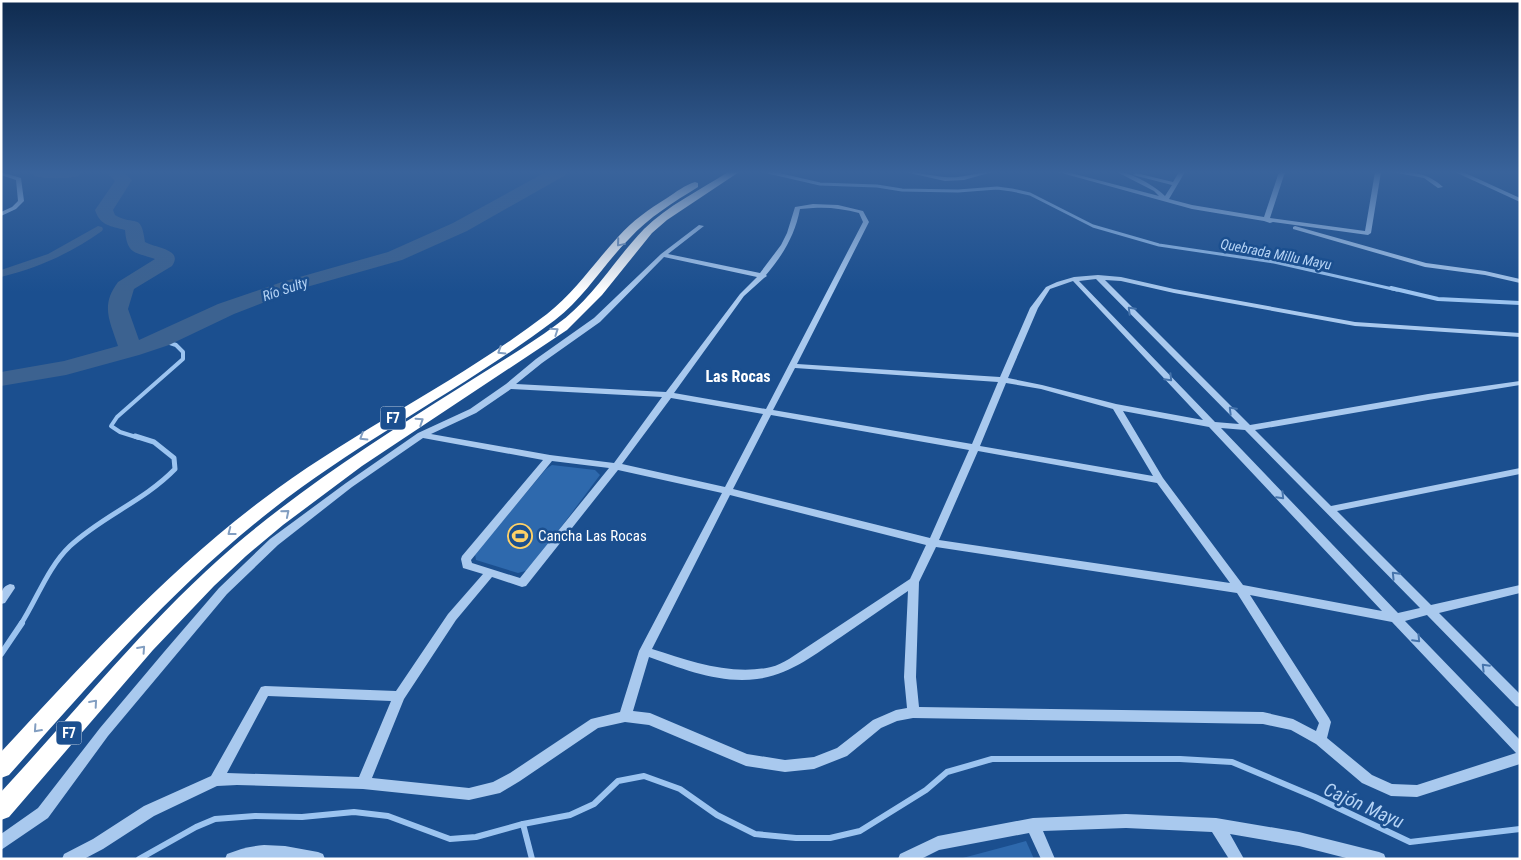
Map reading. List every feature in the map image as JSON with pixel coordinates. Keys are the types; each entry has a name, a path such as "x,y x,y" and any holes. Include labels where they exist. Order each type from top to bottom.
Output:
{"highway":[{"name":"F7","path":"1,768 138,619 224,538 341,451 501,351 560,311 634,227 653,212"},
{"name":"F7","path":"1,809 172,616 238,553 296,504 562,327 598,292 648,231 672,212"}],"street":[{"path":"550,458 466,559 467,565 488,574 522,584 616,466 742,295 764,276 788,239 797,212"},
{"path":"625,716 645,651 866,222 861,212"},
{"path":"1224,212 1368,233 1371,212"},
{"path":"1266,219 1268,212"},
{"path":"1266,219 1416,262 1520,281"},
{"path":"1,843 42,813 117,717 230,585 287,532 349,485 421,435 473,411 510,386 539,361 597,320 663,255 701,226"},
{"path":"663,255 764,276"},
{"path":"1098,277 1520,702"},
{"path":"913,712 910,676 914,582 934,543 1034,308 1048,288 1074,279 1098,277 1121,279 1174,291 1355,324 1520,335"},
{"path":"1074,279 1520,749"},
{"path":"793,366 1004,380 1042,387 1116,407 1213,425 1250,428 1520,383"},
{"path":"510,386 670,395 1160,480"},
{"path":"1116,407 1160,480 1240,589 1325,722 1320,740"},
{"path":"421,435 550,458 616,466 727,491 934,543 1240,589 1397,618 1520,589"},
{"path":"1330,509 1520,471"},
{"path":"363,783 399,696 452,617 488,574"},
{"path":"645,651 691,666 740,674 771,672 793,663 914,582"},
{"path":"1,600 10,588"},
{"path":"216,780 265,691 399,696"},
{"path":"69,859 98,844 149,812 216,780 363,783 469,794 495,788 515,777 596,723 625,716 650,719 746,760 786,766 814,763 842,752 877,724 896,716 913,712 1263,718 1293,725 1320,740 1367,779 1391,790 1417,791 1520,758"},
{"path":"905,859 938,844 1033,825 1126,821 1216,825 1299,840 1379,859"},
{"path":"1033,825 1048,859"},
{"path":"1216,825 1237,859"},
{"path":"232,859 241,855 276,851 318,859"}],"shaded area":[{"path":"552,465 595,470 600,475 529,570 518,573 476,560 475,554 546,469"},
{"path":"1026,841 1034,859 959,859"}],"waterway":[{"path":"105,212 108,219 134,227 136,245 165,256 165,262 125,286 117,309 131,350"},
{"name":"Río Sulty","path":"131,350 161,340 226,309 289,286 395,256 460,227 486,212"},
{"name":"Quebrada Millu Mayu","path":"1066,212 1093,226 1159,245 1274,262 1397,290"},
{"path":"1,274 52,256 76,244 98,229"},
{"name":"Quebrada Millu Mayu","path":"1391,288 1438,299 1520,303"},
{"path":"139,438 120,432 111,426 117,417 183,359 183,352 176,345 161,340"},
{"name":"Río Sulty","path":"1,379 66,368 131,350"},
{"path":"21,624 49,573 62,554 82,535 137,500 175,469 174,458 154,442 135,436"},
{"path":"1,654 22,623"},
{"name":"Cajón Mayu","path":"523,824 570,815 594,804 618,781 644,776 680,789 717,815 755,834 796,838 830,838 860,831 926,790 947,772 992,759 1180,759 1232,762 1315,797 1410,842 1520,829"},
{"path":"139,859 196,827 215,819 255,816 302,817 354,812 388,816 450,839 476,837 523,824"},
{"path":"523,824 532,859"}],"place":[{"name":"Cancha Las Rocas","path":"520,536"}],"district":[{"name":"Las Rocas","path":"738,376"}]}
